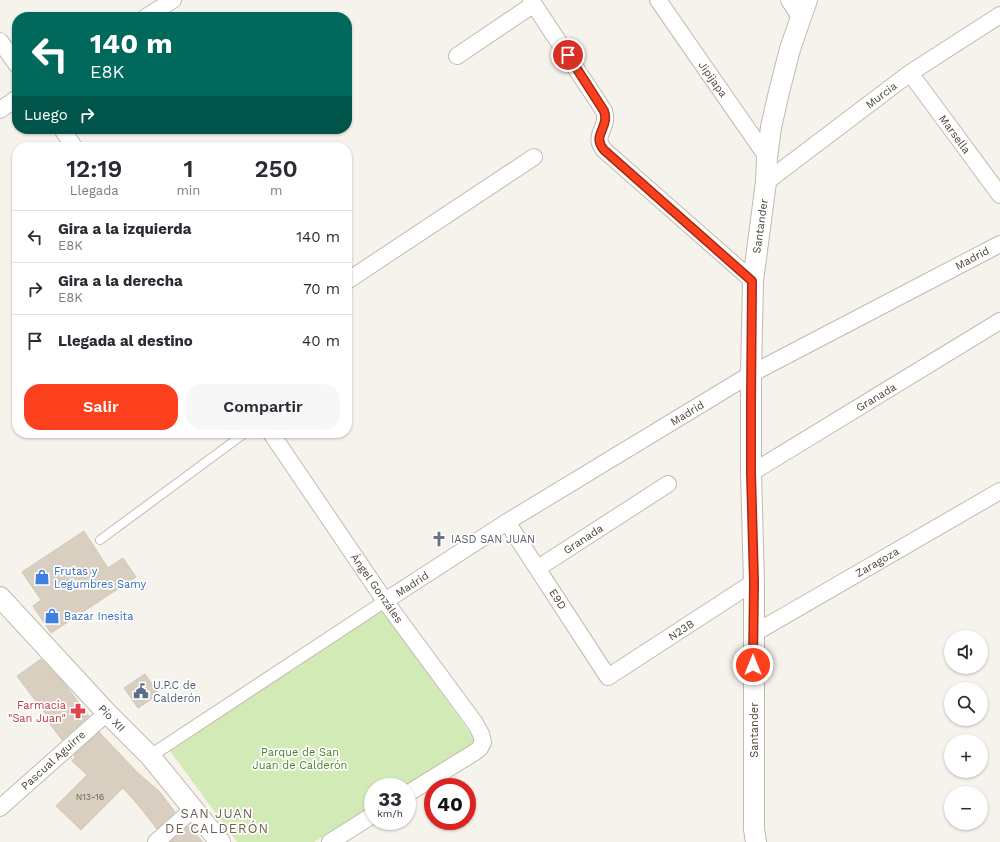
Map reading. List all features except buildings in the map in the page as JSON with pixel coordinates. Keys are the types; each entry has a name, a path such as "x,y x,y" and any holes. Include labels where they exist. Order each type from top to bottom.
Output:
{"street":[{"path":"154,12 173,0"},
{"name":"Jipijapa","path":"658,0 767,157"},
{"path":"789,0 803,8"},
{"path":"457,56 533,2 604,111 606,120 598,141 600,146 752,281"},
{"name":"Santander","path":"756,842 754,829 754,582 751,473 752,281 766,182 767,157 771,127 790,49 803,8"},
{"name":"Murcia","path":"766,182 910,73 1000,15"},
{"path":"0,41 12,58"},
{"name":"Marsella","path":"910,73 1000,195"},
{"path":"0,110 12,102"},
{"path":"352,278 534,157"},
{"name":"Madrid","path":"385,601 507,522 751,374 1000,244"},
{"name":"Granada","path":"751,473 1000,321"},
{"name":"Ángel Gonzáles","path":"274,438 385,601 475,723 481,734 483,742 480,748 416,788"},
{"name":"Granada","path":"538,568 668,484"},
{"name":"Zaragoza","path":"753,634 1000,491"},
{"name":"E9D","path":"507,522 608,678"},
{"name":"N23B","path":"608,678 754,582"},
{"name":"Pío XII","path":"0,596 106,713 150,756 220,842"},
{"path":"150,756 385,601"},
{"name":"Pascual Aguirre","path":"0,808 106,713"},
{"path":"156,842 193,809"},
{"path":"330,842 364,821"}],"lane":[{"path":"100,540 238,438"}],"green space":[{"name":"Parque de San Juan de Calderón","path":"382,609 477,743 416,780 416,778 364,778 364,811 314,842 237,842 170,751"}],"place":[{"name":"IASD SAN JUAN","path":"439,539"},
{"name":"Frutas y Legumbres Samy","path":"42,577"},
{"name":"Bazar Inesita","path":"52,616"},
{"name":"U.P.C de Calderón","path":"141,691"},
{"name":"Farmacia \"San Juan\"","path":"78,711"}],"district":[{"name":"SAN JUAN DE CALDERÓN","path":"217,820"}],"route":[{"path":"568,55 606,116 606,120 598,141 600,146 752,281 751,473 754,582 753,665"}]}
